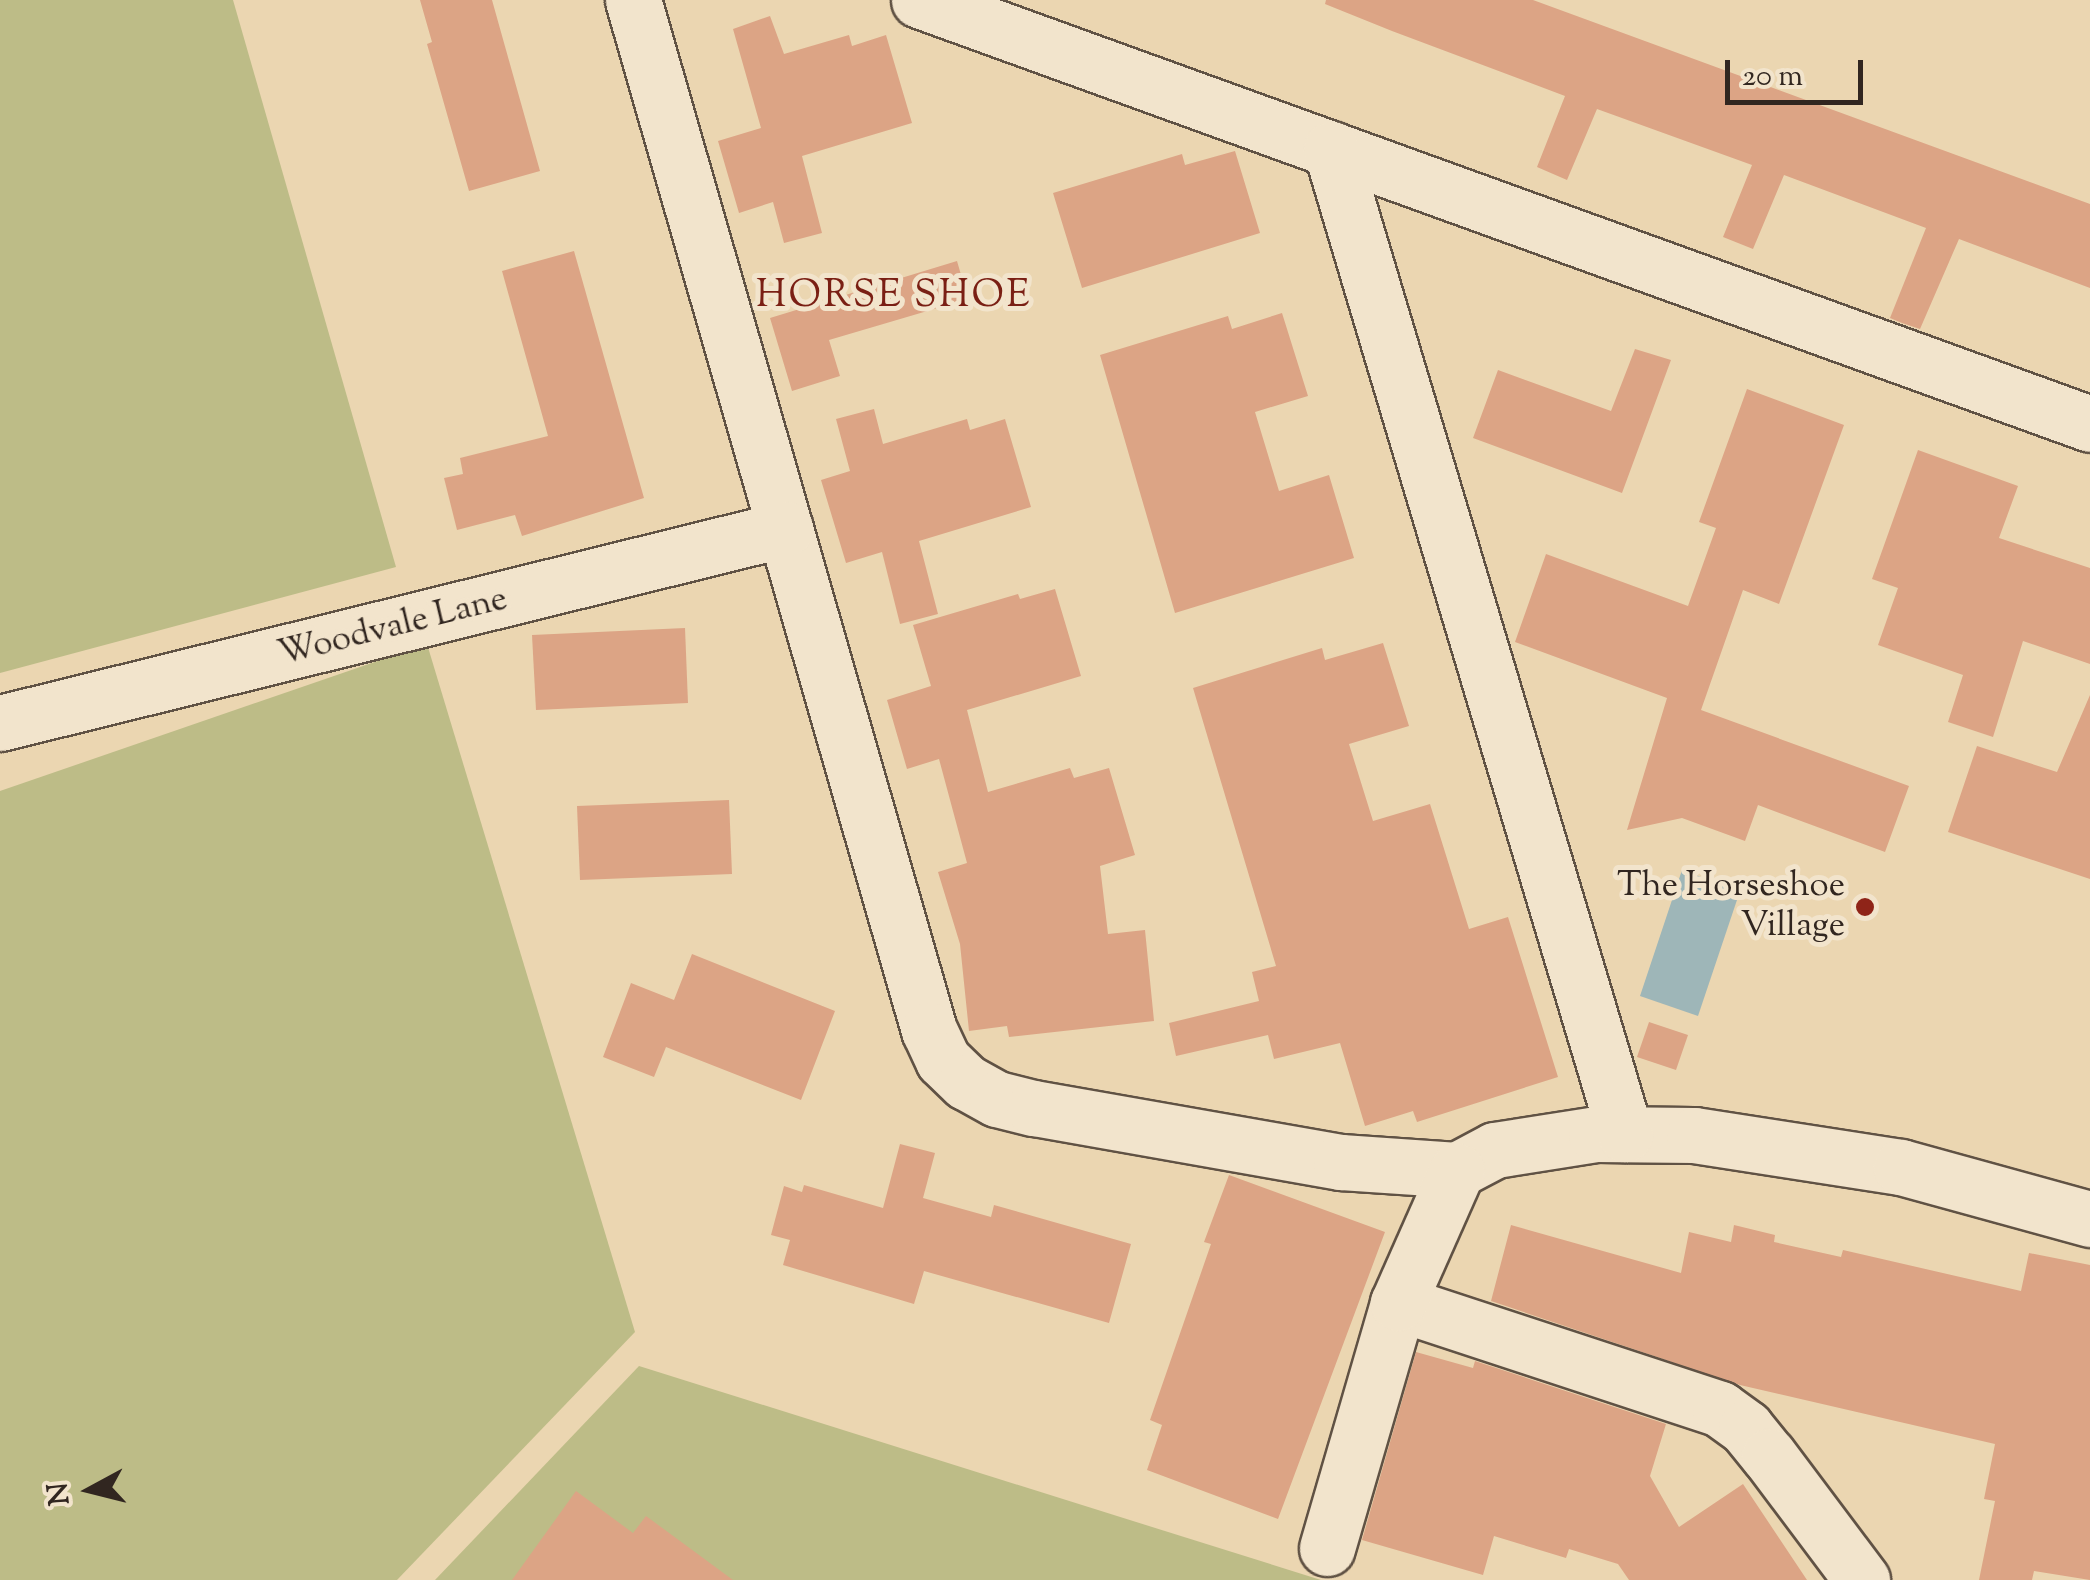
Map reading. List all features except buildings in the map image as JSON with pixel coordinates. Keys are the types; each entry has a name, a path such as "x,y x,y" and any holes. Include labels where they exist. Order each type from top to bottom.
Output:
{"street":[{"path":"633,0 929,1030 943,1060 966,1082 997,1098 1053,1111 1341,1162 1457,1170 1495,1150 1596,1134 1694,1135 1901,1167 2090,1219"},
{"path":"919,0 2090,424"},
{"path":"1331,149 1626,1134"},
{"name":"Woodvale Lane","path":"0,723 785,529"},
{"path":"1327,1548 1398,1302 1457,1170"},
{"path":"1398,1302 1720,1409 1746,1428 1862,1580"}],"shaded area":[{"path":"0,0 233,0 396,567 0,673"},
{"path":"427,644 635,1332 397,1580 0,1580 0,791"},
{"path":"639,1366 1321,1580 435,1580"}],"water":[{"path":"1682,870 1740,891 1698,1016 1640,996"}],"place":[{"name":"The Horseshoe Village","path":"1865,907"}],"district":[{"name":"HORSE SHOE","path":"894,298"}]}
